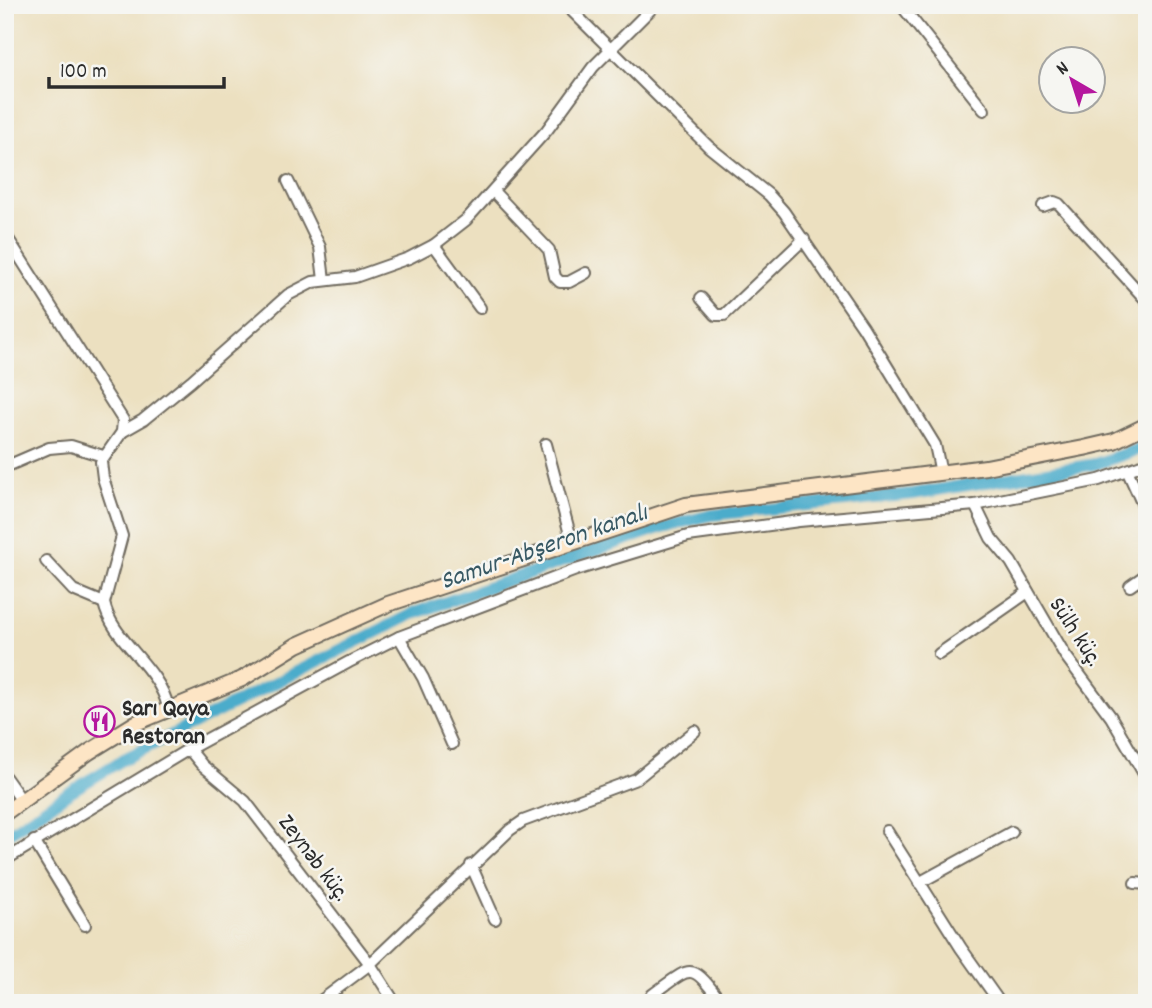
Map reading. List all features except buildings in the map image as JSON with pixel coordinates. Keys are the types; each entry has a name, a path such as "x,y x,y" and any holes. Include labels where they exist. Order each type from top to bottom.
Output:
{"street":[{"path":"566,5 709,147 769,195 803,239 863,327 935,445 941,473"},
{"path":"104,603 122,536 103,478 103,456 122,432 143,420 191,381 275,304 303,286 355,276 409,258 434,245 466,220 547,130 573,90 655,5"},
{"path":"901,5 984,110"},
{"path":"288,181 320,247 324,280"},
{"path":"494,191 549,250 555,277 560,282 569,282 586,273"},
{"path":"1043,206 1049,202 1059,204 1147,301"},
{"path":"5,234 118,411 122,420 122,432"},
{"path":"701,298 716,315 724,315 803,239"},
{"path":"434,245 480,308"},
{"path":"5,813 106,740 168,707 243,679 298,645 388,604 706,500 941,473 1084,449 1121,438 1147,425"},
{"path":"546,444 572,542"},
{"path":"5,467 49,447 71,446 103,456"},
{"path":"5,860 190,749 399,637 576,570 688,536 799,521 975,505 1128,472 1147,464"},
{"path":"1128,472 1147,514"},
{"name":"Sülh küç.","path":"975,505 991,538 1011,562 1065,655 1128,743 1147,779"},
{"path":"46,561 73,590 104,603 116,627 162,686 168,707"},
{"path":"1130,586 1147,574"},
{"path":"939,654 1028,592"},
{"path":"399,637 423,678 452,744"},
{"path":"318,1003 370,964 471,865 523,821 636,779 695,731"},
{"name":"Zeynəb küç.","path":"190,749 202,765 245,801 370,964 395,1003"},
{"path":"5,777 22,801"},
{"path":"887,831 1000,1003"},
{"path":"919,883 1012,832"},
{"path":"34,841 85,925"},
{"path":"471,865 495,919"},
{"path":"667,1003 656,1001 652,995 683,972 692,970 701,974 722,1003"}],"waterway":[{"name":"Samur-Abşeron kanalı","path":"5,836 124,759 412,614 659,528 712,515 912,494 1096,464 1147,446"}],"place":[{"name":"Sarı Qaya Restoran","path":"99,721"}]}
